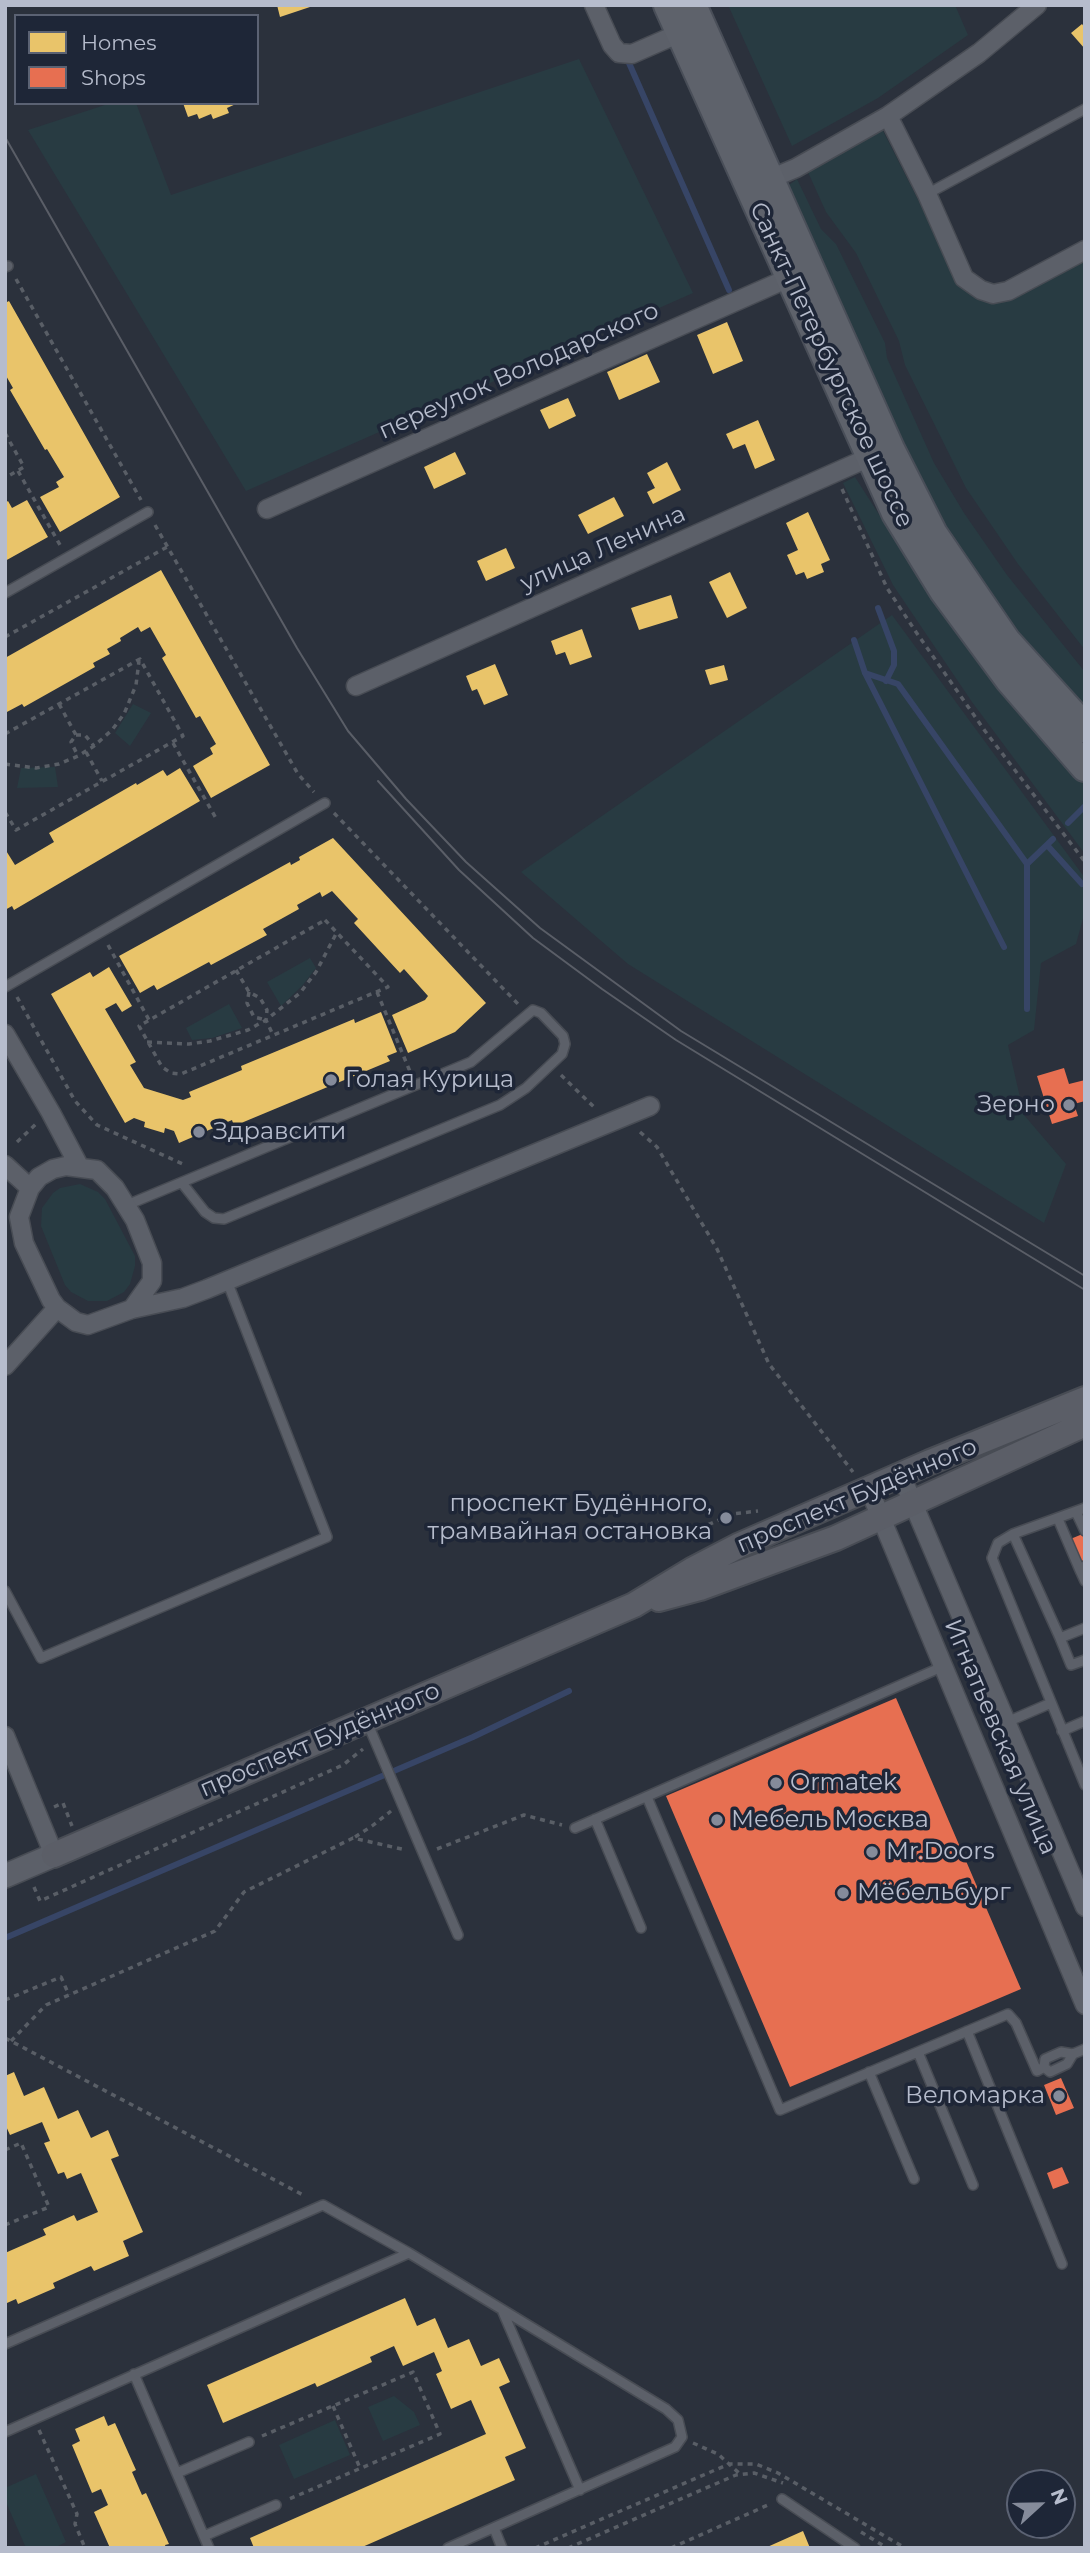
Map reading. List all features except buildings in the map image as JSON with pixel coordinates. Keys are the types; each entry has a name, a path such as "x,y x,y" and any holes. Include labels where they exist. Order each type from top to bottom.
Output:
{"main road":[{"name":"Санкт-Петербургское шоссе","path":"667,5 896,513 944,591 1009,679 1085,767"},
{"name":"Санкт-Петербургское шоссе","path":"692,5 890,450 933,534 1006,641 1085,728"},
{"name":"проспект Будённого","path":"54,1854 370,1730 634,1605 692,1570 862,1482 901,1475 1085,1399"},
{"name":"проспект Будённого","path":"634,1605 700,1588 836,1538 1085,1424"}],"street":[{"path":"594,5 612,45 620,53 632,54 680,33"},
{"path":"770,179 796,168 888,116 979,53 1037,5"},
{"path":"888,116 927,194 964,278 981,290 993,294 1008,291 1085,250"},
{"name":"переулок Володарского","path":"267,509 791,276"},
{"name":"улица Ленина","path":"356,686 870,457"},
{"path":"5,1034 79,1166"},
{"path":"132,1309 152,1281 152,1263 145,1241 127,1205 115,1188 97,1171 79,1166 53,1169 39,1177 30,1188 19,1217 24,1243 43,1287 57,1308 76,1322 88,1325 132,1309 183,1298 227,1281 650,1105"},
{"path":"5,1165 30,1188"},
{"path":"5,1366 57,1308"},
{"name":"Игнатьевская улица","path":"901,1475 1085,1907"},
{"name":"Игнатьевская улица","path":"862,1482 881,1519 944,1666 1084,2001"},
{"path":"5,1736 54,1854"},
{"name":"проспект Будённого","path":"5,1876 54,1854"}],"lane":[{"path":"927,194 1085,109"},
{"path":"5,593 148,512"},
{"path":"7,986 325,803"},
{"path":"127,1205 471,1062 526,1013 533,1010 541,1013 564,1036 562,1054 526,1088 500,1105 224,1219 214,1218 205,1212 182,1183"},
{"path":"5,1591 41,1658 327,1537 227,1281"},
{"path":"1085,1531 1081,1510 1013,1534 998,1543 992,1558 1085,1785"},
{"path":"1058,1519 1082,1567 1085,1581"},
{"path":"1013,1534 1071,1665 1085,1660"},
{"path":"1060,1638 1085,1628"},
{"path":"575,1828 944,1666"},
{"path":"1007,1722 1051,1703"},
{"path":"1062,1731 1085,1721"},
{"path":"370,1730 458,1935"},
{"path":"647,1797 780,2110 1008,2014 1016,2023 1037,2071 1044,2067 1050,2071 1067,2064 1073,2054 1085,2049"},
{"path":"594,1819 641,1928"},
{"path":"967,2031 1062,2264"},
{"path":"918,2052 974,2185"},
{"path":"869,2073 914,2179"},
{"path":"5,2344 323,2205 409,2253 666,2409 678,2420 682,2437 675,2447 448,2548"},
{"path":"5,2432 409,2253"},
{"path":"503,2310 580,2490"},
{"path":"134,2374 209,2548"},
{"path":"177,2473 248,2442"},
{"path":"782,2499 855,2548"},
{"path":"204,2536 276,2505"},
{"path":"494,2529 502,2548"}],"path":[{"path":"7,267 140,499"},
{"path":"5,433 24,467 5,478"},
{"path":"18,471 60,545"},
{"path":"839,484 887,588 985,732 1085,862"},
{"path":"5,637 167,547 298,774 526,1013"},
{"path":"5,734 140,659"},
{"path":"5,812 16,830 183,736 140,659"},
{"path":"5,765 36,768 59,764 78,757 94,746 112,730 124,714 136,685 140,659"},
{"path":"59,704 76,735"},
{"path":"76,735 85,735 94,746"},
{"path":"76,735 72,742 78,757"},
{"path":"172,742 218,820"},
{"path":"86,752 102,782"},
{"path":"325,920 388,987 181,1074 171,1073 162,1067 139,1026 236,970 325,920"},
{"path":"148,1042 189,1044 210,1041 248,1030 266,1020 300,993 316,972 337,932"},
{"path":"105,940 149,1020"},
{"path":"236,970 249,992 260,998 267,1010 266,1020 273,1036"},
{"path":"7,986 75,1101 97,1125 186,1166"},
{"path":"249,992 247,1003 254,1017 266,1020"},
{"path":"377,992 412,1077"},
{"path":"550,1064 624,1137 638,1131 657,1147 717,1249 769,1364 862,1482"},
{"path":"30,1878 40,1901 343,1765 370,1730"},
{"path":"11,2041 46,2005 215,1931 244,1892 353,1838 401,1802"},
{"path":"353,1838 423,1854 524,1815 575,1828"},
{"path":"5,2000 61,1977 69,1995"},
{"path":"5,2038 323,2205"},
{"path":"5,2150 21,2143 49,2207 5,2225"},
{"path":"248,2442 413,2371 440,2434 276,2505"},
{"path":"332,2406 360,2469"},
{"path":"34,2419 77,2514 75,2524 85,2548"},
{"path":"682,2437 718,2454 740,2474"},
{"path":"535,2548 729,2464 757,2464 905,2548"},
{"path":"568,2548 740,2474 766,2476 780,2481 796,2493"},
{"path":"671,2548 805,2489"},
{"path":"852,2527 887,2548"}],"shaded area":[{"path":"728,5 955,5 968,35 878,98 792,146"},
{"path":"579,59 693,293 246,491 28,130 105,105 137,105 171,195"},
{"path":"881,127 960,282 970,292 1001,303 1085,258 1085,650 1018,564 966,488 905,365 899,341 856,253 826,212 807,170"},
{"path":"797,179 821,229 836,244 885,343 887,358 934,463 964,513 1007,575 1085,672 1085,715 1000,613 930,505 788,189"},
{"path":"855,477 901,549 1001,686 1081,780 1085,787 1085,854 972,702 893,585 843,483"},
{"path":"892,615 1085,878 1085,911 1076,944 1041,963 1034,1030 1008,1045 1024,1115 1066,1164 1044,1223 628,964 521,872"},
{"path":"133,704 151,713 130,746 115,733"},
{"path":"55,767 58,787 17,788 21,768"},
{"path":"310,958 316,968 281,1006 267,982"},
{"path":"229,1004 242,1028 212,1038 192,1040 186,1028"},
{"path":"80,1184 98,1192 105,1199 135,1256 130,1284 124,1292 107,1301 88,1301 71,1292 65,1285 41,1226 42,1208 53,1193 60,1188"},
{"path":"394,2396 414,2412 420,2425 383,2441 368,2407"},
{"path":"335,2420 350,2455 294,2479 279,2445"},
{"path":"36,2474 66,2542 54,2548 26,2548 5,2500 5,2488"}],"waterway":[{"path":"629,63 729,290"},
{"path":"878,608 894,651 894,665 886,681"},
{"path":"854,640 865,673 1004,947"},
{"path":"865,673 898,684 1027,864"},
{"path":"1068,823 1085,806"},
{"path":"1027,1009 1027,864 1053,839"},
{"path":"1047,845 1082,884"},
{"path":"5,1938 473,1737 569,1691"}],"tram line":[{"path":"5,137 297,648 348,731 406,799 466,862 540,928 681,1031 1085,1276"},
{"path":"378,781 459,870 533,938 602,989 676,1040 1085,1290"}],"place":[{"name":"Голая Курица","path":"331,1080"},
{"name":"Зерно","path":"1069,1105"},
{"name":"Здравсити","path":"199,1132"},
{"name":"проспект Будённого, трамвайная остановка","path":"726,1518"},
{"name":"Ormatek","path":"776,1783"},
{"name":"Мебель Москва","path":"717,1820"},
{"name":"Mr.Doors","path":"872,1852"},
{"name":"Мёбельбург","path":"843,1893"},
{"name":"Веломарка","path":"1059,2096"}]}
